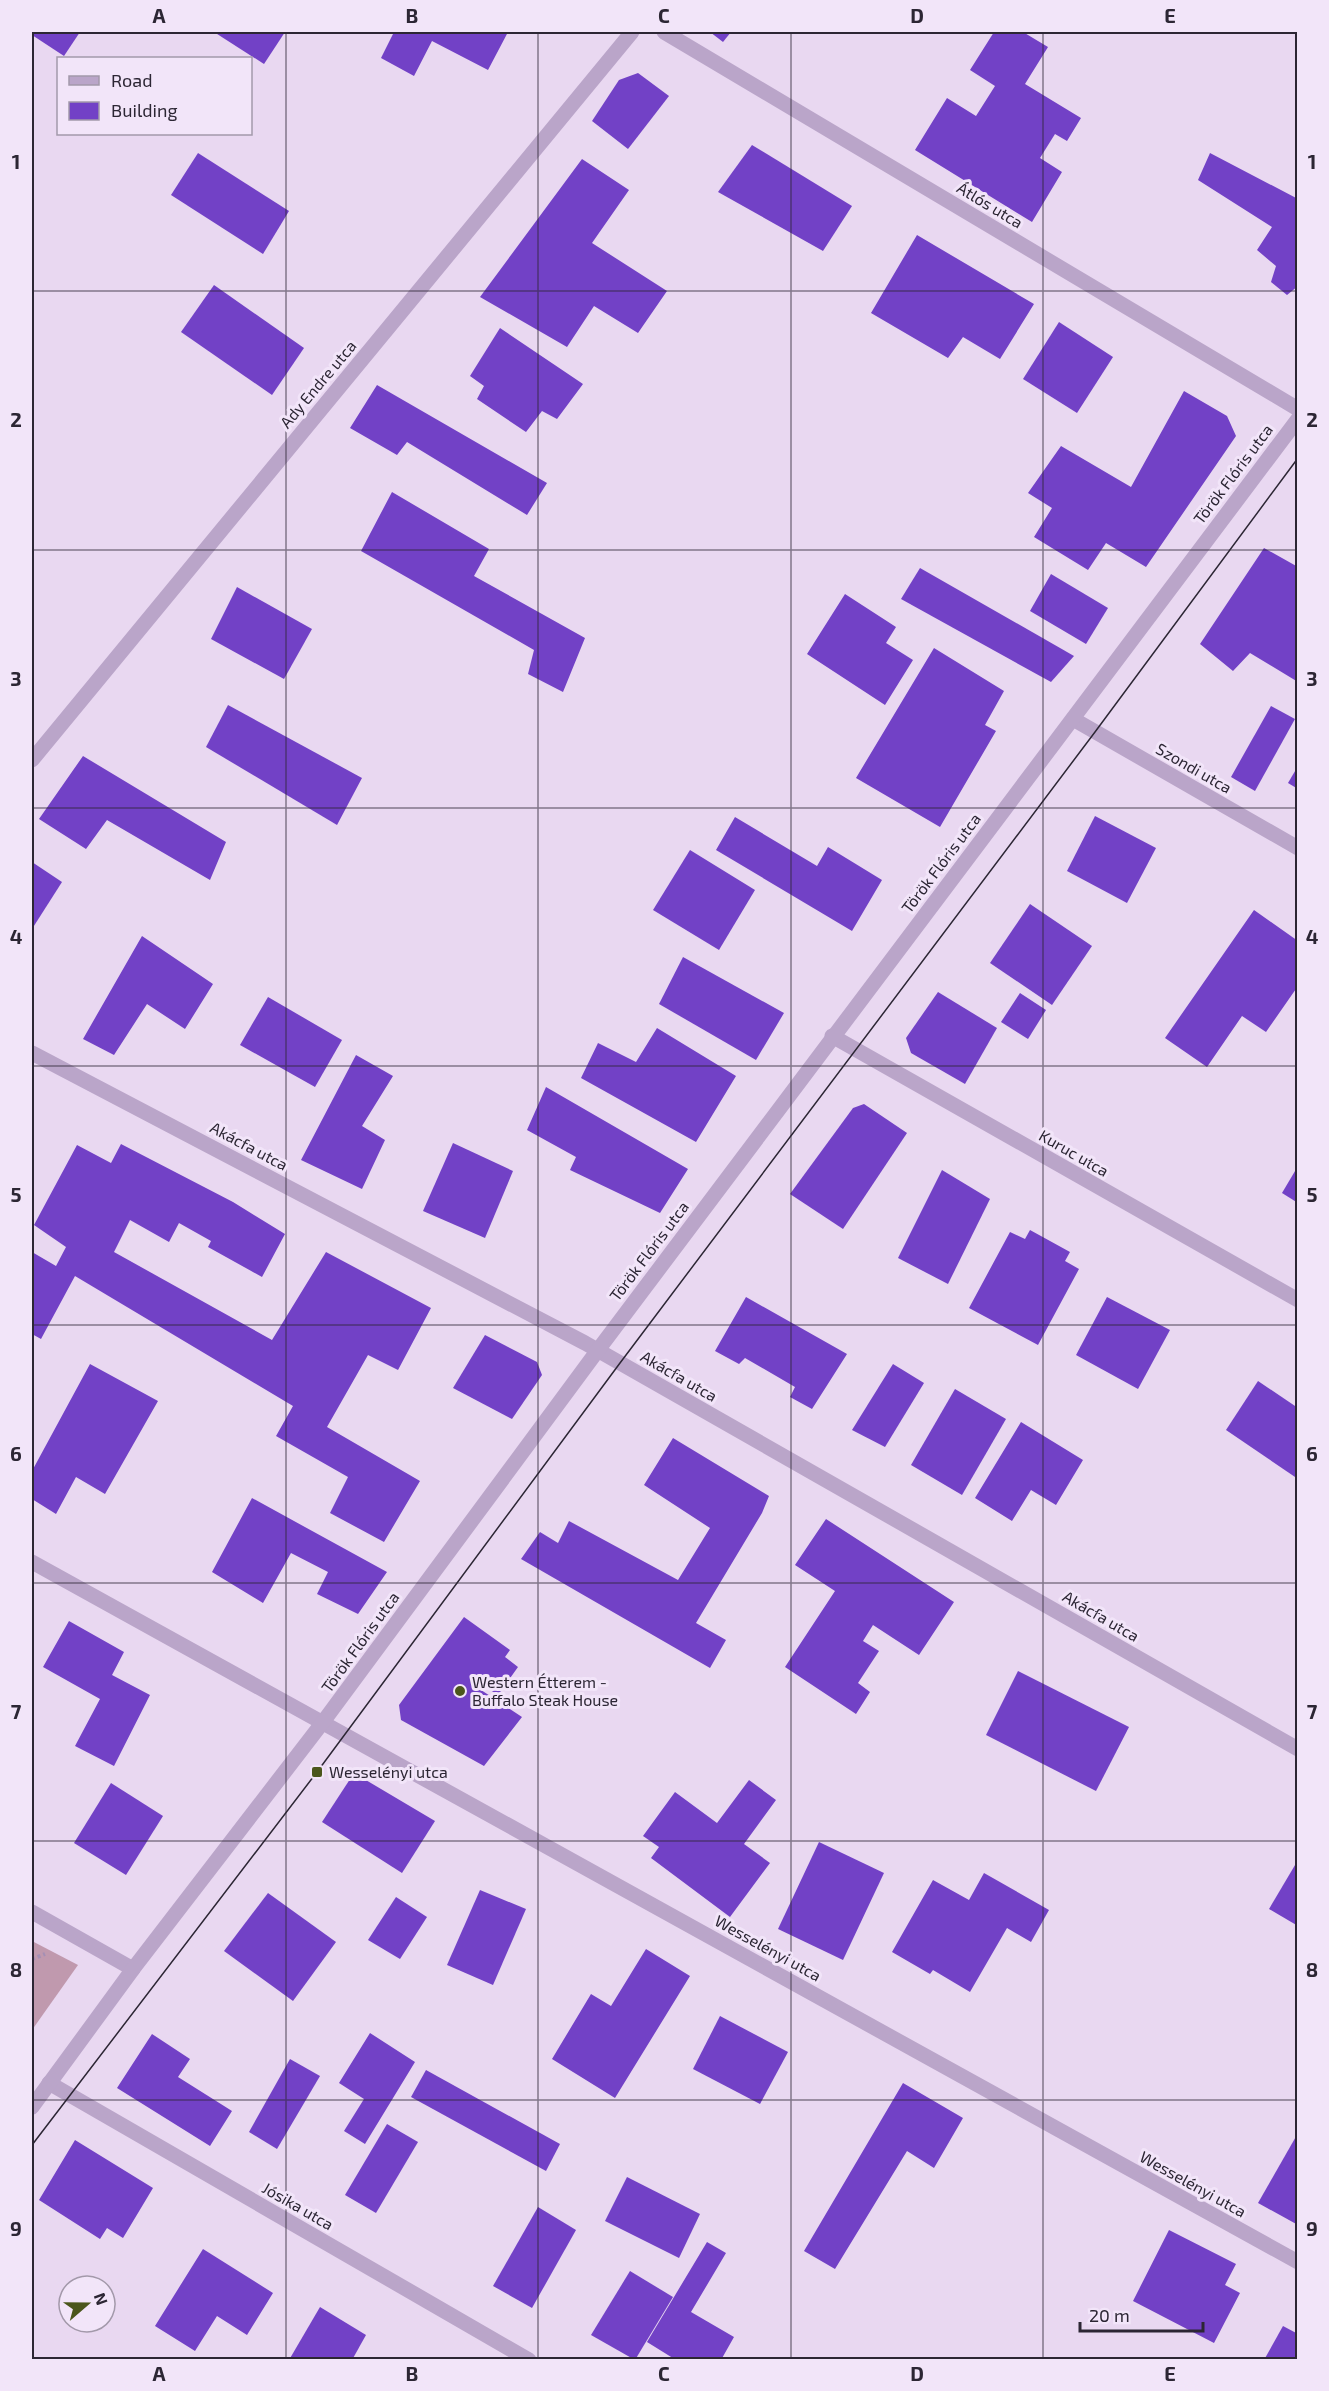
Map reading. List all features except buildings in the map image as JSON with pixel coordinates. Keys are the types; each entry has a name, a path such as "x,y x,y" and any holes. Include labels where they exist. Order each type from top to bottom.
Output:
{"street":[{"name":"Ady Endre utca","path":"32,760 632,32"},
{"name":"Átlós utca","path":"664,32 1298,409"},
{"name":"Török Flóris utca","path":"32,2107 133,1969 323,1722 832,1036 1298,418"},
{"name":"Szondi utca","path":"1072,719 1298,848"},
{"name":"Kuruc utca","path":"832,1036 1298,1300"},
{"name":"Akácfa utca","path":"32,1053 598,1350 1298,1749"},
{"name":"Wesselényi utca","path":"32,1562 1298,2262"},
{"path":"32,1912 133,1969"},
{"name":"Jósika utca","path":"49,2083 529,2360"}],"shaded area":[{"path":"32,1941 78,1965 32,2030"}],"tram line":[{"path":"32,2145 317,1772 620,1363 1095,732 1298,458"}],"place":[{"name":"Western Étterem - Buffalo Steak House","path":"460,1691"},
{"name":"Wesselényi utca","path":"317,1772"}]}
